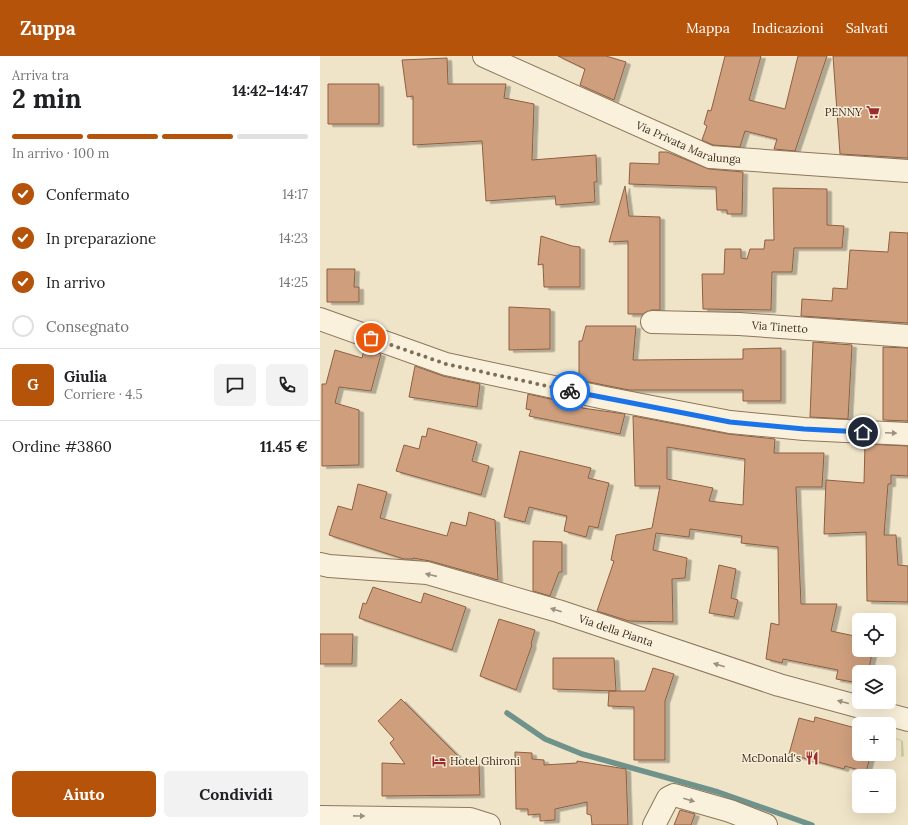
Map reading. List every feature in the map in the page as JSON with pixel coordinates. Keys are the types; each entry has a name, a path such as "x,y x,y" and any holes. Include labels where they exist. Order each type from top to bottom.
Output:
{"street":[{"name":"Via Privata Maralunga","path":"484,56 710,156 908,171"},
{"path":"320,319 446,364 605,398 730,422 804,429 908,434"},
{"name":"Via Tinetto","path":"652,322 739,324 908,336"},
{"name":"Via della Pianta","path":"320,564 329,566 427,573 550,609 779,685 908,720"},
{"path":"654,825 668,798 674,795 730,811 766,825"},
{"path":"320,817 470,819 489,825"}],"green space":[{"path":"896,738 903,741 904,756 901,757 901,741"}],"building":[{"path":"558,56 606,56 626,62 614,100 580,85 585,69"},
{"path":"725,56 761,56 749,100 785,109 798,56 827,56 795,151 774,149 777,139 745,131 740,147 713,145 702,140 707,126 704,124 708,110 711,111"},
{"name":"PENNY","path":"833,56 908,56 908,158 840,154"},
{"path":"447,58 448,84 506,84 504,98 534,104 532,160 596,155 597,182 594,182 595,202 556,205 555,196 486,201 482,141 413,145 413,96 407,97 402,60"},
{"path":"328,84 379,84 379,124 328,124"},
{"path":"659,152 667,152 709,169 743,172 742,214 727,214 727,210 717,210 716,187 629,184 630,163 659,164"},
{"path":"625,186 629,216 660,217 660,310 652,310 643,314 628,314 628,241 609,242"},
{"path":"773,188 827,189 827,225 844,226 842,248 794,248 792,272 772,272 771,310 703,309 702,274 724,274 725,249 741,249 741,258 747,259 750,249 764,249 765,240 774,240"},
{"path":"890,232 908,233 908,323 801,316 802,299 832,301 833,288 847,289 850,250 888,252"},
{"path":"541,236 572,246 580,247 580,287 544,287 543,264 538,265"},
{"path":"327,269 355,269 354,287 359,287 359,302 327,302"},
{"path":"509,307 550,309 550,349 509,350"},
{"path":"586,326 636,326 633,360 743,359 743,349 781,348 781,401 743,401 743,390 629,390 579,380 579,341 582,341"},
{"path":"813,342 852,345 848,419 810,417"},
{"path":"883,347 908,348 908,421 883,420"},
{"path":"335,350 362,358 364,350 381,354 371,391 339,387 335,403 359,410 359,465 322,466 322,384 326,384"},
{"path":"415,366 443,376 480,384 477,407 409,397"},
{"path":"528,394 582,406 582,408 625,414 620,434 529,416 531,410 526,409"},
{"path":"633,416 728,434 775,439 774,453 824,453 822,487 796,487 801,604 837,604 831,631 852,636 852,657 871,657 870,665 852,665 852,682 836,679 838,670 783,659 782,663 766,659 771,623 779,625 778,547 741,543 742,536 690,529 689,537 656,533 653,550 687,558 685,578 672,579 673,622 629,621 597,611 614,561 611,560 616,535 652,528 660,486 635,486","holes":["667,447 745,459 743,505 709,501 713,488 667,479"]},
{"path":"428,428 477,442 472,461 489,466 481,495 396,471 404,445 419,449 422,436 426,437"},
{"path":"865,444 908,446 908,476 891,475 891,484 888,484 884,535 896,535 898,565 908,566 908,602 867,601 866,532 824,534 826,480 864,483"},
{"path":"520,451 591,468 588,478 609,483 598,528 589,526 586,537 564,531 567,516 529,507 525,522 504,517"},
{"path":"358,484 387,492 380,518 447,536 451,522 466,526 469,512 495,520 498,580 430,561 413,558 404,559 329,535 338,506 352,510"},
{"path":"533,541 562,542 562,572 559,572 550,596 533,591"},
{"path":"719,565 736,569 731,598 738,600 734,617 709,613"},
{"path":"373,587 421,603 424,593 466,607 452,650 359,618 363,603 366,604"},
{"path":"499,619 535,630 532,645 516,690 480,676"},
{"path":"320,634 353,634 352,664 320,664"},
{"path":"553,658 614,658 616,691 553,689"},
{"path":"653,668 674,674 665,701 665,760 634,760 634,707 608,706 609,691 645,691"},
{"path":"401,699 466,764 479,764 480,795 382,796 382,763 405,764 390,743 394,739 378,721"},
{"path":"815,717 852,727 852,761 869,761 867,769 856,769 845,766 844,769 789,754 799,718 814,722"},
{"path":"515,752 532,753 532,759 544,760 544,765 577,763 577,761 626,769 628,825 592,825 591,815 587,814 587,802 555,809 555,820 540,821 540,814 528,815 528,809 516,809"},
{"path":"680,810 695,814 691,825 674,825"}],"waterway":[{"path":"507,713 545,739 582,754 718,792 812,825"}],"way so far":[{"path":"371,338 446,364 570,391"}],"place":[{"name":"PENNY","path":"873,112"},
{"name":"McDonald's","path":"812,758"},
{"name":"Hotel Ghironi","path":"439,761"}],"route":[{"path":"570,391 730,422 804,429 863,432"}]}
